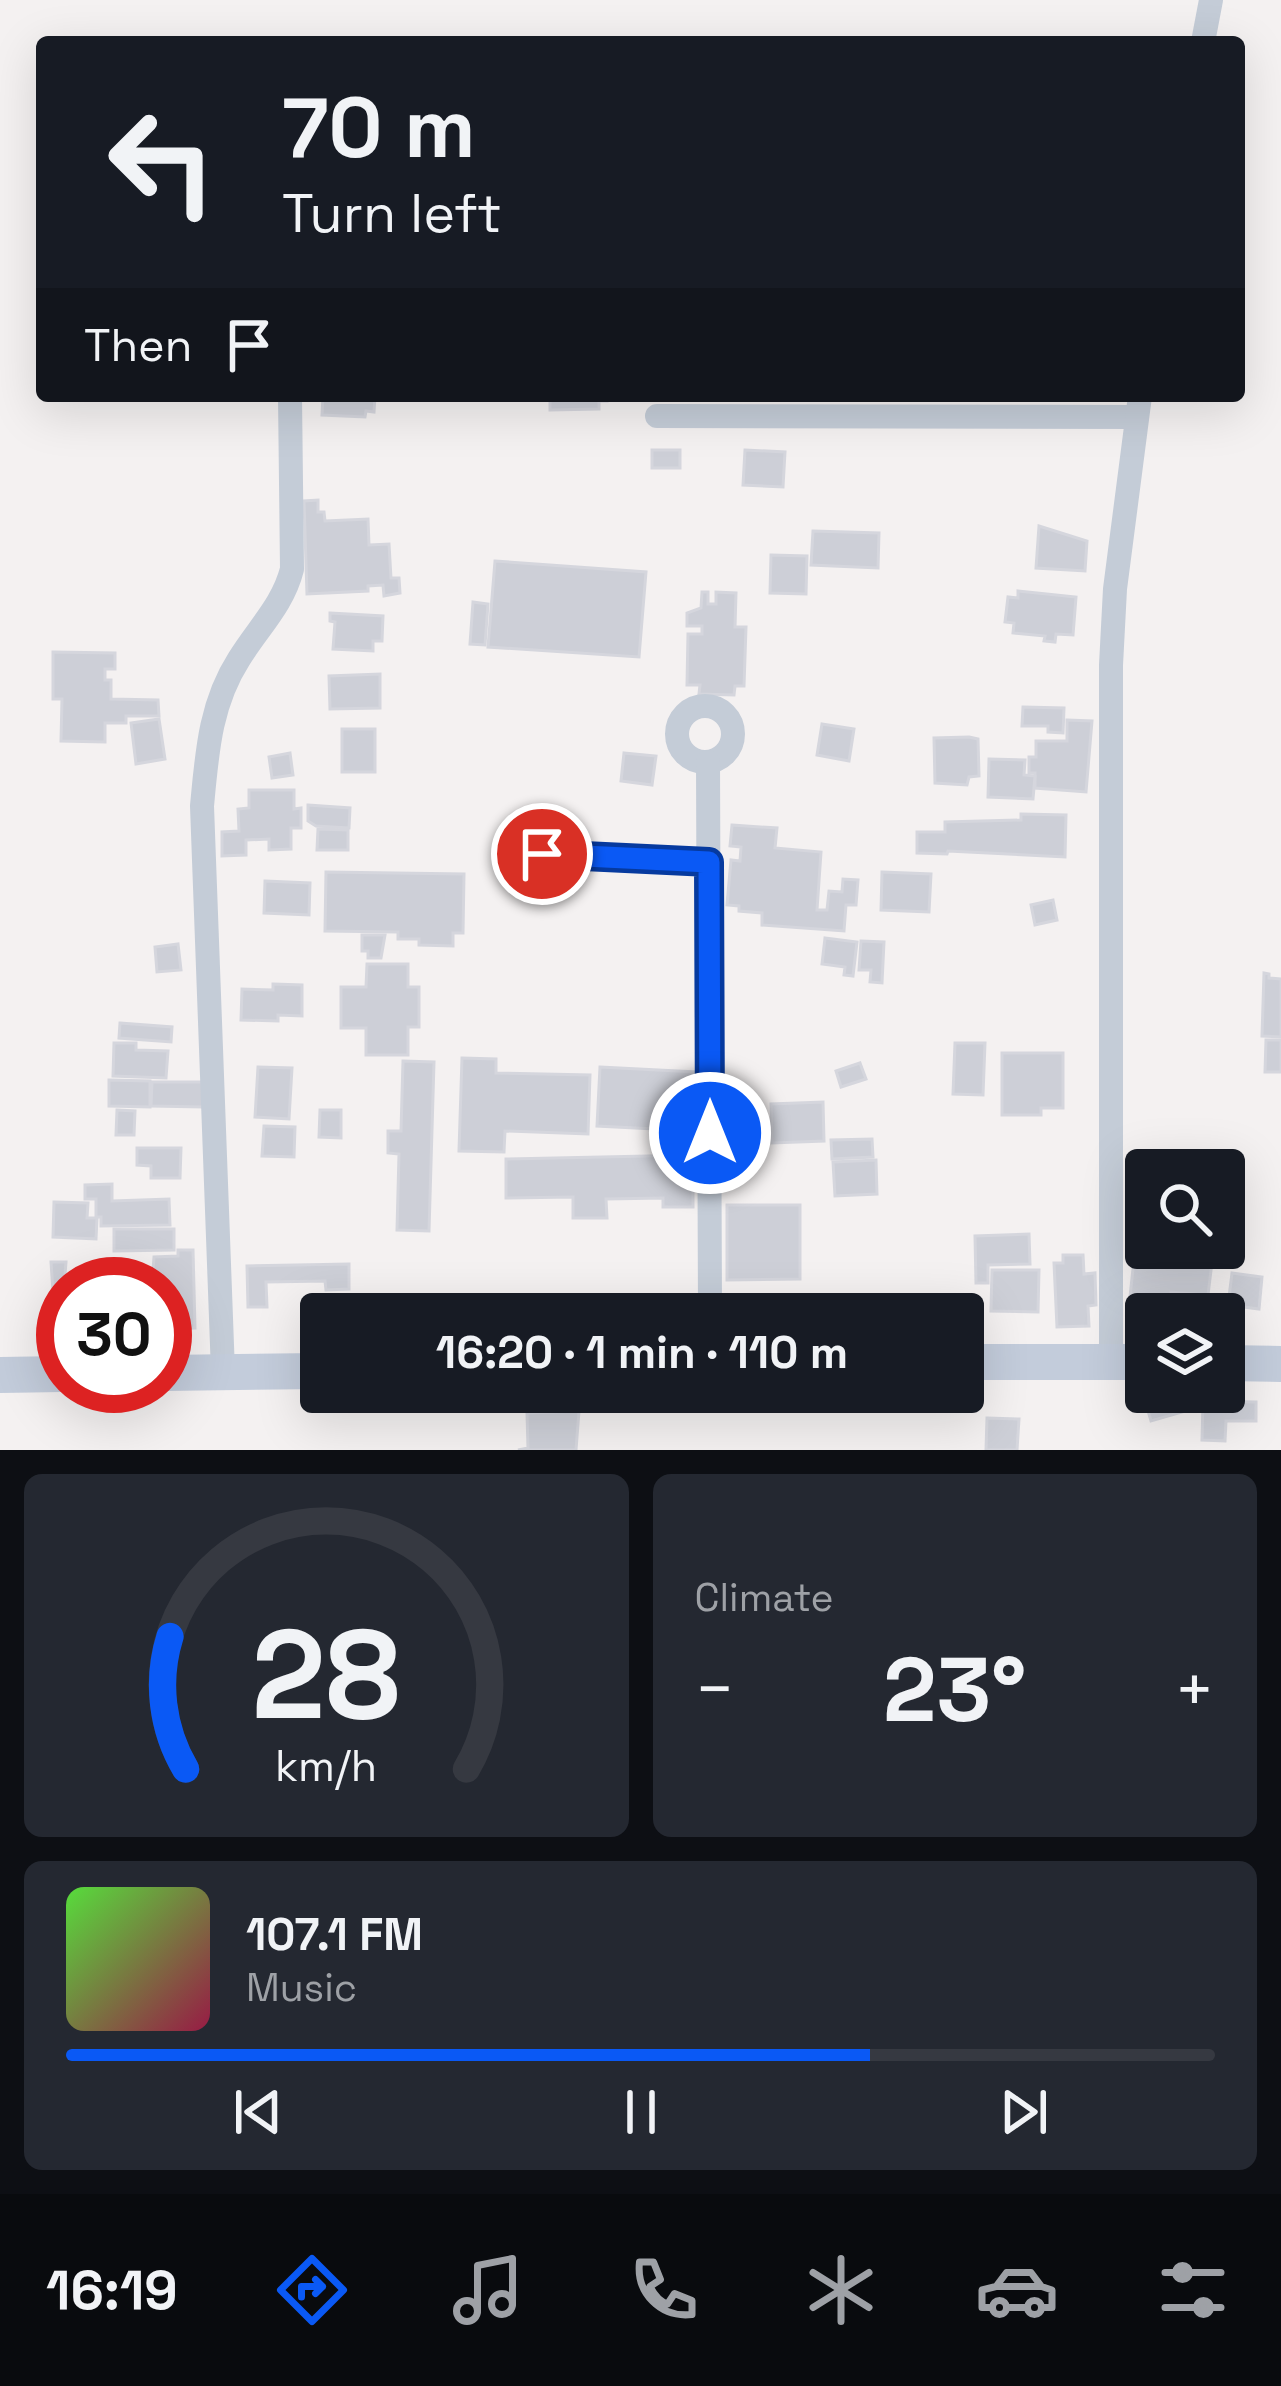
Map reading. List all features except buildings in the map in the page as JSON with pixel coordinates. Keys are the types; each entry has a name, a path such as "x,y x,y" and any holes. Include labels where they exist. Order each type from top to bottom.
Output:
{"main road":[{"path":"984,1362 1125,1362"},
{"path":"1245,1363 1281,1364"},
{"path":"192,1373 300,1371"},
{"path":"0,1375 36,1375"}],"street":[{"path":"1204,36 1211,0"},
{"path":"223,1372 202,806 213,715 224,686 287,590 292,569 290,402"},
{"path":"657,416 1139,407 1115,589 1111,665 1127,1293"},
{"path":"708,763 710,1293"},
{"path":"542,854 709,862"}],"route":[{"path":"542,854 709,862 710,1133"}]}
